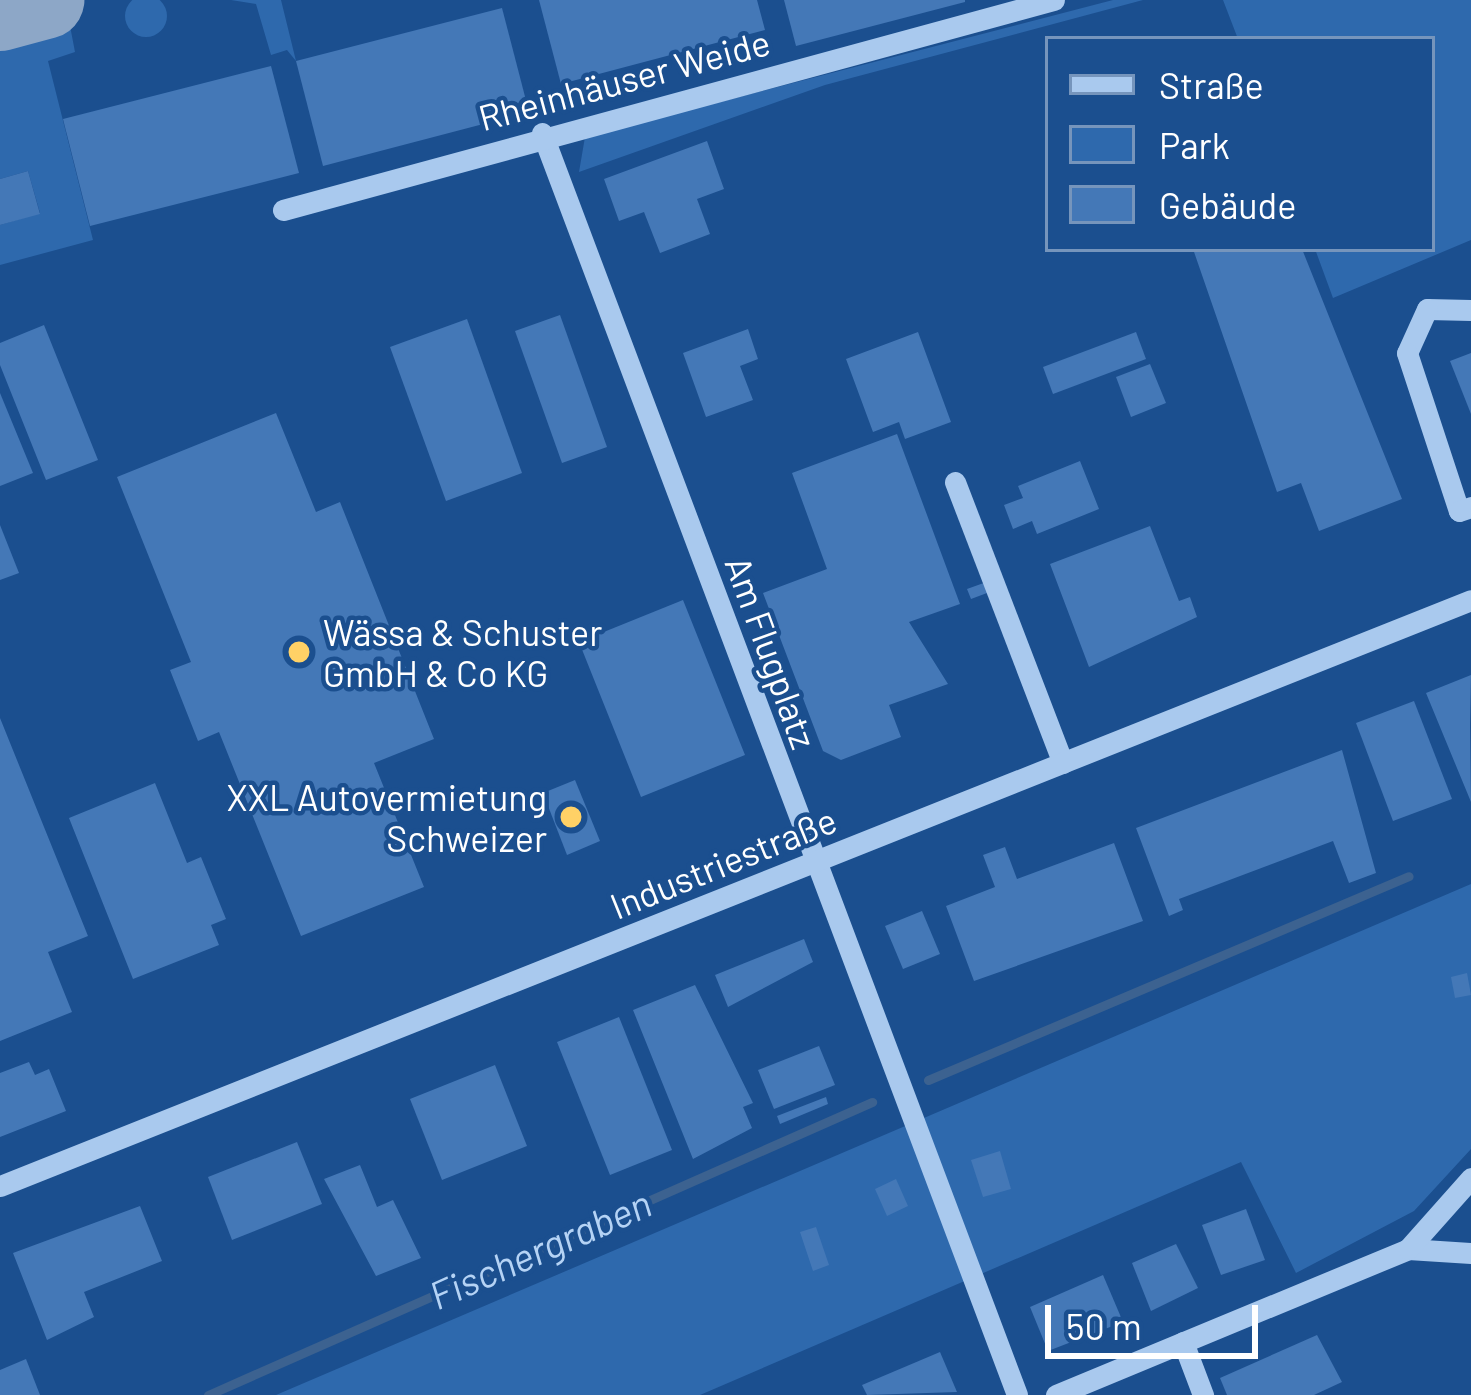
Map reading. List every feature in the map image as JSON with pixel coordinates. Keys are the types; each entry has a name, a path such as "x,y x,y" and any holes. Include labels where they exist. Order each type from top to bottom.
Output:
{"street":[{"name":"Rheinhäuser Weide","path":"283,210 542,133 1054,0"},
{"name":"Am Flugplatz","path":"542,133 812,862 1017,1395"},
{"path":"1471,310 1427,309 1407,353 1459,511 1471,507"},
{"path":"955,482 1063,763"},
{"name":"Industriestraße","path":"0,1186 1471,600"},
{"path":"1056,1395 1408,1249 1471,1178"},
{"path":"1408,1249 1471,1253"},
{"path":"1183,1342 1203,1395"}],"green space":[{"path":"134,-1 158,-1 165,8 165,24 154,35 138,35 127,24 127,8"},
{"path":"231,0 281,0 296,61 287,50 271,55 256,4"},
{"path":"1113,0 1143,0 825,85 579,172 585,137"},
{"path":"1223,0 1471,0 1471,240 1333,298 1316,252 1435,252 1435,36 1237,36"},
{"path":"67,10 75,52 48,61 93,240 0,265 0,225 40,213 28,171 0,179 0,28"},
{"path":"1471,884 1471,1149 1414,1211 1296,1273 1241,1162 700,1395 276,1395"}],"building":[{"path":"539,0 757,0 765,30 561,84"},
{"path":"784,0 965,0 965,2 796,46"},
{"path":"502,8 529,112 323,166 296,61"},
{"path":"271,66 299,173 90,226 63,119"},
{"path":"707,141 724,189 697,199 710,234 660,253 644,212 619,221 604,179"},
{"path":"28,171 40,214 0,225 0,179"},
{"path":"1194,252 1303,252 1402,499 1319,531 1301,483 1277,492"},
{"path":"560,315 607,447 562,463 515,331"},
{"path":"467,319 522,473 446,501 390,347"},
{"path":"44,325 98,460 46,480 0,365 0,343"},
{"path":"748,329 758,359 740,366 753,400 706,417 683,353"},
{"path":"918,332 951,422 905,439 899,422 873,432 846,359"},
{"path":"1136,332 1146,359 1053,394 1043,367"},
{"path":"1471,353 1471,414 1450,361"},
{"path":"1150,364 1166,403 1131,417 1116,377"},
{"path":"0,393 33,473 0,486"},
{"path":"276,413 316,512 340,502 434,739 374,763 424,887 301,936 219,732 198,741 170,670 191,662 117,477"},
{"path":"897,434 960,604 909,622 948,684 889,705 901,737 841,760 823,751 763,593 827,569 792,473"},
{"path":"1080,461 1099,509 1037,534 1032,521 1013,529 1004,505 1023,498 1018,486"},
{"path":"0,525 19,573 0,580"},
{"path":"1150,526 1179,601 1190,597 1197,617 1089,667 1050,564"},
{"path":"992,580 995,590 971,599 967,589"},
{"path":"683,600 745,755 641,797 579,642"},
{"path":"1471,675 1470,725 1471,802 1426,693"},
{"path":"1414,701 1452,799 1393,821 1356,723"},
{"path":"0,718 88,936 48,952 72,1012 0,1041"},
{"path":"1342,750 1376,873 1349,883 1333,841 1179,899 1183,910 1169,916 1136,828"},
{"name":"XXL Autovermietung Schweizer","path":"575,780 600,841 567,855 543,793"},
{"path":"155,783 187,863 201,857 226,919 211,925 219,945 133,979 69,818"},
{"path":"1114,843 1143,921 974,981 946,906 995,887 983,855 1005,847 1017,879"},
{"path":"922,911 940,954 903,969 885,926"},
{"path":"804,939 813,962 728,1007 715,975"},
{"path":"1467,973 1471,995 1455,998 1451,977"},
{"path":"695,985 753,1103 743,1107 752,1128 693,1159 633,1010"},
{"path":"619,1017 672,1150 610,1175 557,1042"},
{"path":"819,1046 835,1085 774,1109 758,1070"},
{"path":"29,1062 35,1075 49,1069 66,1111 0,1137 0,1073"},
{"path":"495,1065 527,1146 442,1180 410,1099"},
{"path":"826,1097 828,1104 780,1124 777,1116"},
{"path":"297,1142 322,1204 232,1240 208,1177"},
{"path":"1000,1151 1011,1189 983,1197 971,1160"},
{"path":"360,1165 377,1207 393,1200 421,1258 376,1276 324,1179"},
{"path":"896,1179 908,1206 887,1216 875,1189"},
{"path":"140,1206 162,1261 84,1292 94,1317 47,1340 13,1253"},
{"path":"1246,1209 1265,1260 1221,1275 1202,1225"},
{"path":"816,1227 829,1265 813,1271 800,1232"},
{"path":"1176,1244 1198,1288 1151,1311 1132,1263"},
{"path":"1103,1275 1123,1322 1048,1351 1030,1307"},
{"path":"1317,1335 1342,1382 1314,1395 1227,1395 1220,1378"},
{"path":"940,1352 957,1392 867,1395 862,1385"},
{"path":"26,1359 40,1395 0,1395 0,1370"}],"waterway":[{"name":"Fischergraben","path":"928,1080 1409,876"},
{"name":"Fischergraben","path":"208,1395 872,1102"}],"taxiway":[{"path":"0,12 45,0"}],"place":[{"name":"Wässa & Schuster GmbH & Co KG","path":"299,652"},
{"name":"XXL Autovermietung Schweizer","path":"571,817"}]}
